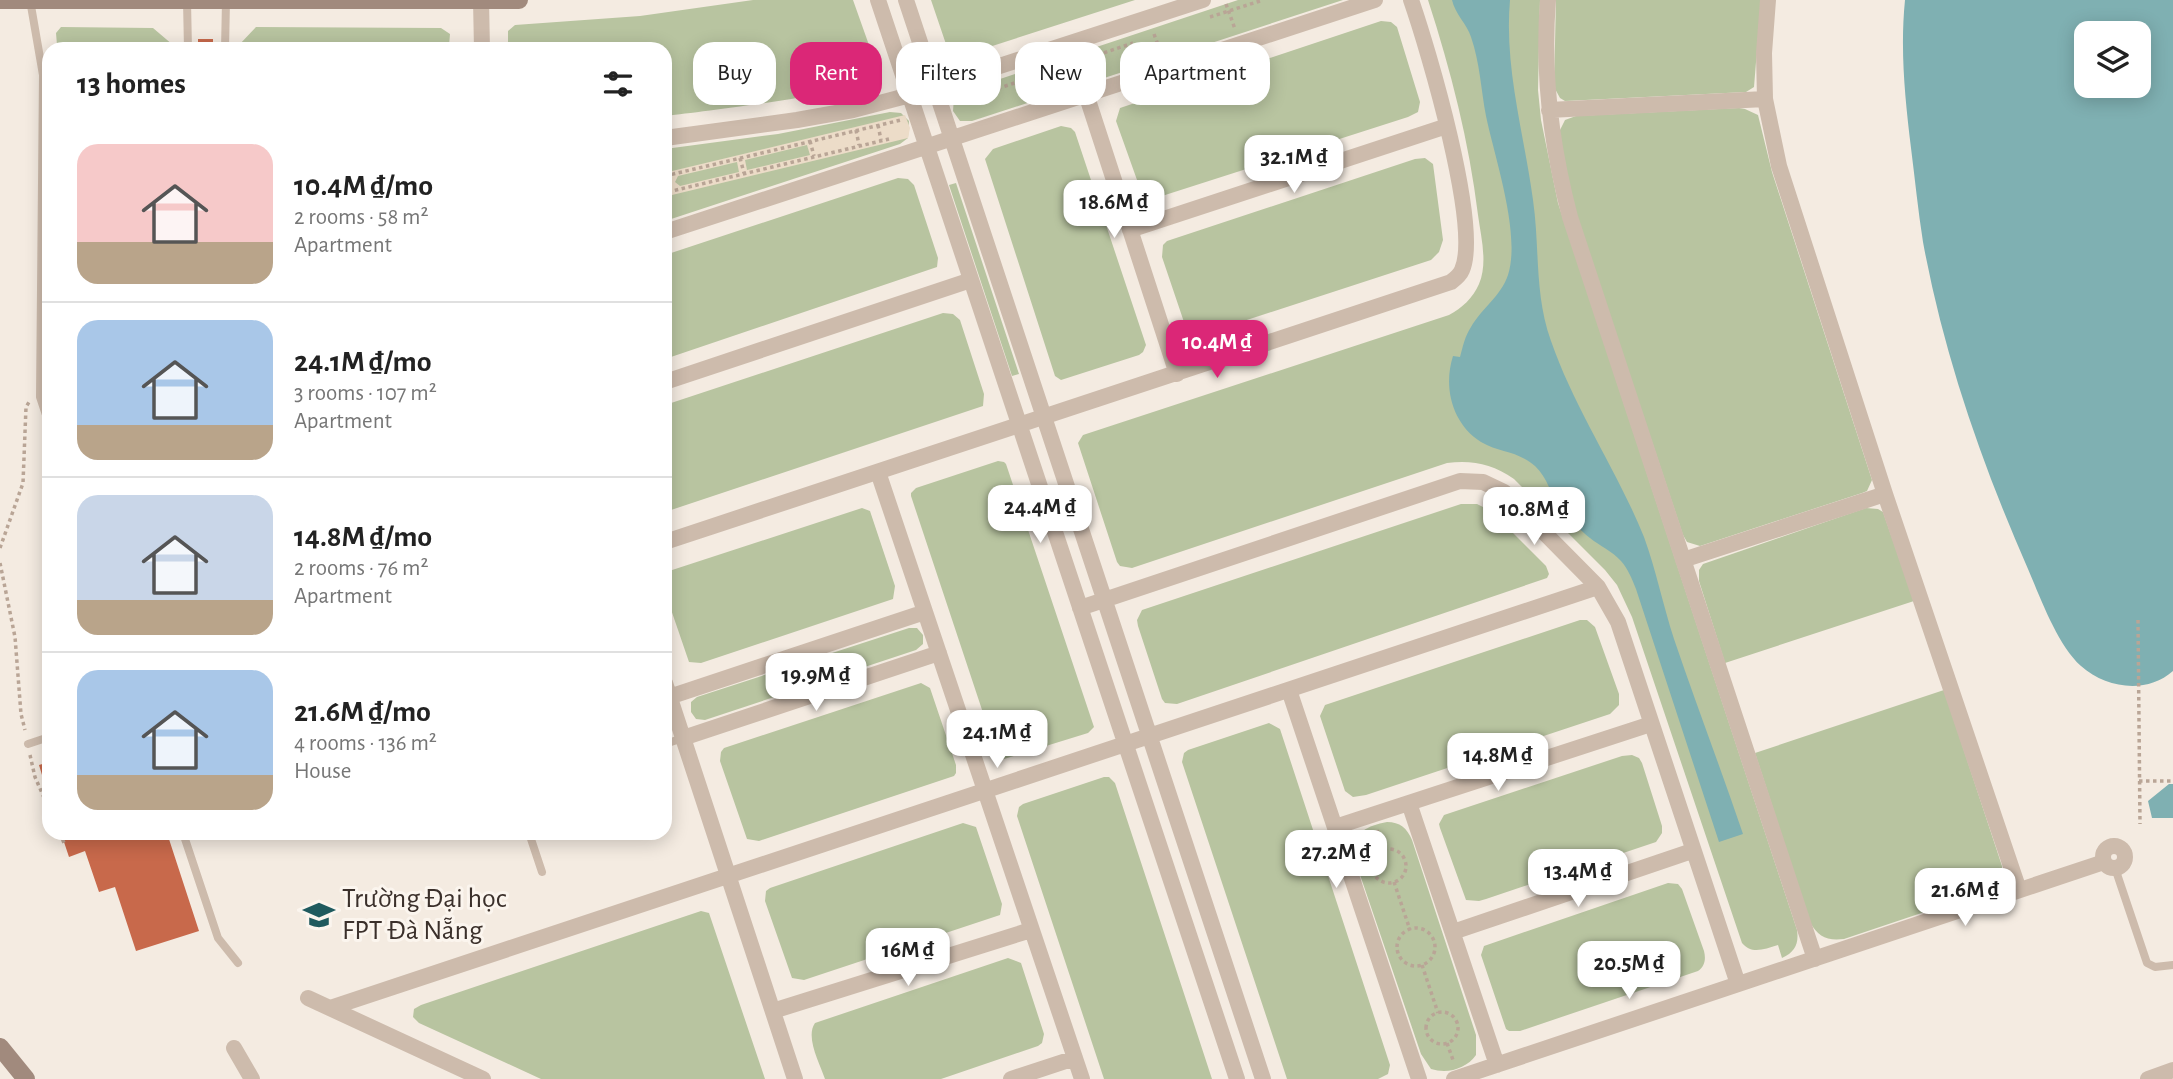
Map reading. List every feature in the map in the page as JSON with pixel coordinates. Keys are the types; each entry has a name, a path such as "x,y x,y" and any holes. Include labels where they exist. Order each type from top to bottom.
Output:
{"street":[{"path":"0,0 519,0"},
{"path":"878,0 896,53"},
{"path":"906,0 920,42"},
{"path":"1001,66 1203,0"},
{"path":"1106,87 1375,0"},
{"path":"672,540 1444,287 1457,277 1463,265 1465,239 1459,185 1447,126 1411,0"},
{"path":"1548,0 1546,62 1549,110 1556,162 1570,217 1815,959"},
{"path":"1768,0 1764,53 1765,99 1779,166 1885,494 2020,890"},
{"path":"481,1 482,42"},
{"path":"672,137 797,120 896,99"},
{"path":"1549,110 1765,99"},
{"path":"913,105 1237,1079"},
{"path":"941,105 1263,1079"},
{"path":"672,230 1052,105"},
{"path":"1090,105 1177,374"},
{"path":"1130,230 1447,126"},
{"path":"672,380 971,280"},
{"path":"878,472 1082,1079"},
{"path":"1080,608 1460,481 1471,480 1494,486 1504,492 1598,587 1618,622 1692,852 1738,984"},
{"path":"1683,560 1885,494"},
{"path":"330,1008 1598,587"},
{"path":"672,688 925,612"},
{"path":"683,738 939,653"},
{"path":"1289,690 1419,1079"},
{"path":"672,705 795,1079"},
{"path":"1335,827 1651,724"},
{"path":"1409,803 1497,1065"},
{"path":"1452,932 1692,852"},
{"path":"1455,1074 1497,1065 2020,890 2109,865"},
{"path":"773,1011 1031,930"},
{"path":"307,998 483,1079"},
{"path":"0,1047 26,1079"},
{"path":"234,1048 252,1079"},
{"path":"1011,1079 1075,1058"},
{"path":"2148,1079 2173,1070"}],"lane":[{"path":"30,0 42,69"},
{"path":"187,1 188,42"},
{"path":"225,42 226,1"},
{"path":"42,182 42,403"},
{"path":"672,742 683,738"},
{"path":"28,744 42,739"},
{"path":"185,840 218,939 238,963"},
{"path":"531,840 542,872"},
{"path":"2109,865 2147,962 2155,967 2173,965"}],"path":[{"path":"1204,20 1263,0"},
{"path":"1226,4 1237,34"},
{"path":"1152,29 1157,42"},
{"path":"1106,52 1155,36"},
{"path":"957,107 960,100 1015,82"},
{"path":"672,174 903,119"},
{"path":"878,125 881,141"},
{"path":"856,130 859,146"},
{"path":"672,191 894,138"},
{"path":"810,141 814,157"},
{"path":"740,158 744,174"},
{"path":"0,548 23,483 26,407 30,401 40,397"},
{"path":"0,563 15,637 21,714 35,777 42,793"},
{"path":"2138,620 2140,824"},
{"path":"2139,781 2173,781"},
{"path":"1375,825 1384,850"},
{"path":"1384,850 1395,850 1405,860 1404,874 1394,883 1383,883 1373,872 1374,858 1384,850"},
{"path":"1394,883 1410,930"},
{"path":"1410,930 1425,931 1434,941 1434,955 1422,965 1413,966 1406,963 1397,951 1400,937 1410,930"},
{"path":"1422,965 1437,1013"},
{"path":"1437,1013 1452,1015 1458,1024 1455,1037 1447,1042 1434,1041 1428,1034 1428,1021 1437,1013"},
{"path":"1447,1042 1455,1074"}],"green space":[{"path":"753,0 853,0 868,42 790,42 790,99 776,101 776,42 693,42 693,105 748,105 672,115 672,42 508,42 508,31 515,25 640,16"},
{"path":"931,0 1135,0 1001,43 945,42"},
{"path":"1238,0 1343,0 1214,42 1120,42 1120,73 1106,77 1106,44"},
{"path":"1428,0 1540,0 1538,90 1541,120 1558,203 1797,930 1795,947 1782,958 1778,945 1754,950 1742,943 1632,617 1617,585 1514,479 1506,474 1482,464 1447,463 1132,568 1120,566 1117,562 1078,443 1083,435 1449,315 1467,302 1477,289 1482,276 1483,259 1470,160 1458,106"},
{"path":"1556,0 1761,0 1754,87 1746,92 1565,101 1554,87"},
{"path":"1381,21 1391,22 1397,27 1420,102 1418,112 1162,196 1151,198 1142,194 1116,121 1120,108 1129,105 1270,105 1270,58"},
{"path":"61,27 153,28 169,42 57,42 56,33"},
{"path":"256,27 441,28 450,34 449,42 242,42"},
{"path":"1015,74 1015,105 1021,105 972,121 960,121 953,111 953,105 1001,105 1001,79"},
{"path":"1739,108 1758,115 1772,172 1872,480 1867,491 1862,493 1700,546 1687,542 1683,535 1579,223 1568,183 1559,132 1565,120 1576,116"},
{"path":"890,112 901,113 909,121 908,138 900,144 672,219 672,148 778,134"},
{"path":"1061,126 1071,128 1075,132 1146,345 1139,355 1061,380 1055,376 985,159 993,149"},
{"path":"1425,158 1433,164 1443,240 1439,252 1431,260 1204,334 1193,334 1186,328 1162,257 1163,245 1167,241 1415,159"},
{"path":"898,178 908,179 914,185 938,258 937,267 672,357 672,253"},
{"path":"956,183 1019,374 1012,376 949,185"},
{"path":"943,313 953,314 960,320 984,394 983,406 672,510 672,403"},
{"path":"998,461 1006,464 1094,727 1088,733 1004,759 997,755 911,496 916,488"},
{"path":"1461,504 1477,504 1491,511 1546,566 1549,574 1547,578 1177,704 1165,703 1162,699 1138,626 1137,620 1142,610"},
{"path":"862,508 870,511 895,586 893,599 701,663 689,662 672,612 672,570"},
{"path":"1866,508 1883,512 1914,601 1725,663 1699,581 1699,570 1703,564"},
{"path":"1580,620 1587,620 1595,627 1619,694 1619,705 1610,714 1366,795 1353,797 1345,791 1320,716 1325,705"},
{"path":"909,628 917,628 923,635 923,644 916,650 705,720 696,719 691,712 691,702 697,697"},
{"path":"921,683 930,688 956,765 954,776 759,841 747,839 720,761 724,748"},
{"path":"1944,690 2002,866 2002,880 1993,889 1844,939 1824,937 1810,922 1755,753"},
{"path":"1269,723 1280,729 1390,1065 1388,1074 1378,1079 1287,1079 1182,762 1184,753 1188,750"},
{"path":"1632,755 1642,763 1662,826 1662,833 1656,842 1486,899 1466,900 1440,828 1439,824 1444,815"},
{"path":"1109,777 1115,783 1212,1079 1104,1079 1017,816 1019,807 1023,804"},
{"path":"1387,822 1402,827 1412,840 1476,1035 1476,1055 1467,1064 1456,1069 1431,1069 1421,1054 1355,860 1356,838 1365,829"},
{"path":"963,823 976,827 1002,904 1000,915 804,980 792,978 765,901 766,891"},
{"path":"1668,883 1678,884 1682,889 1704,951 1704,962 1698,971 1520,1031 1506,1029 1481,955 1484,946"},
{"path":"701,911 709,913 765,1079 541,1079 419,1023 413,1017 414,1009 421,1005"},
{"path":"1008,958 1021,963 1044,1034 1042,1043 1038,1046 941,1079 825,1079 812,1043 815,1023"}],"shaded area":[{"path":"905,115 910,128 908,138 672,195 672,171","holes":["807,145 810,155 747,170 745,160","737,162 739,172 680,186 675,182 678,176"]}],"water":[{"path":"1452,0 1510,0 1512,75 1533,200 1540,288 1546,323 1572,391 1644,537 1674,639 1743,834 1719,842 1636,589 1626,567 1570,520 1535,466 1521,457 1481,442 1463,425 1452,404 1449,380 1453,356 1460,357 1464,341 1475,320 1505,282 1511,258 1511,239 1505,196 1486,116 1474,47"},
{"path":"1905,0 2173,0 2173,671 2151,683 2139,686 2115,684 2091,674 2072,657 2044,607 2011,529 1966,409 1932,284 1923,242 1911,148 1903,56"},
{"path":"2169,784 2173,784 2173,818 2152,818 2148,801"}],"building":[{"path":"198,39 213,39 213,42 198,42"},
{"path":"63,840 169,840 199,931 136,951 115,887 99,892 85,851 69,857"}],"place":[{"name":"Trường Đại học FPT Đà Nẵng","path":"319,915"}]}
